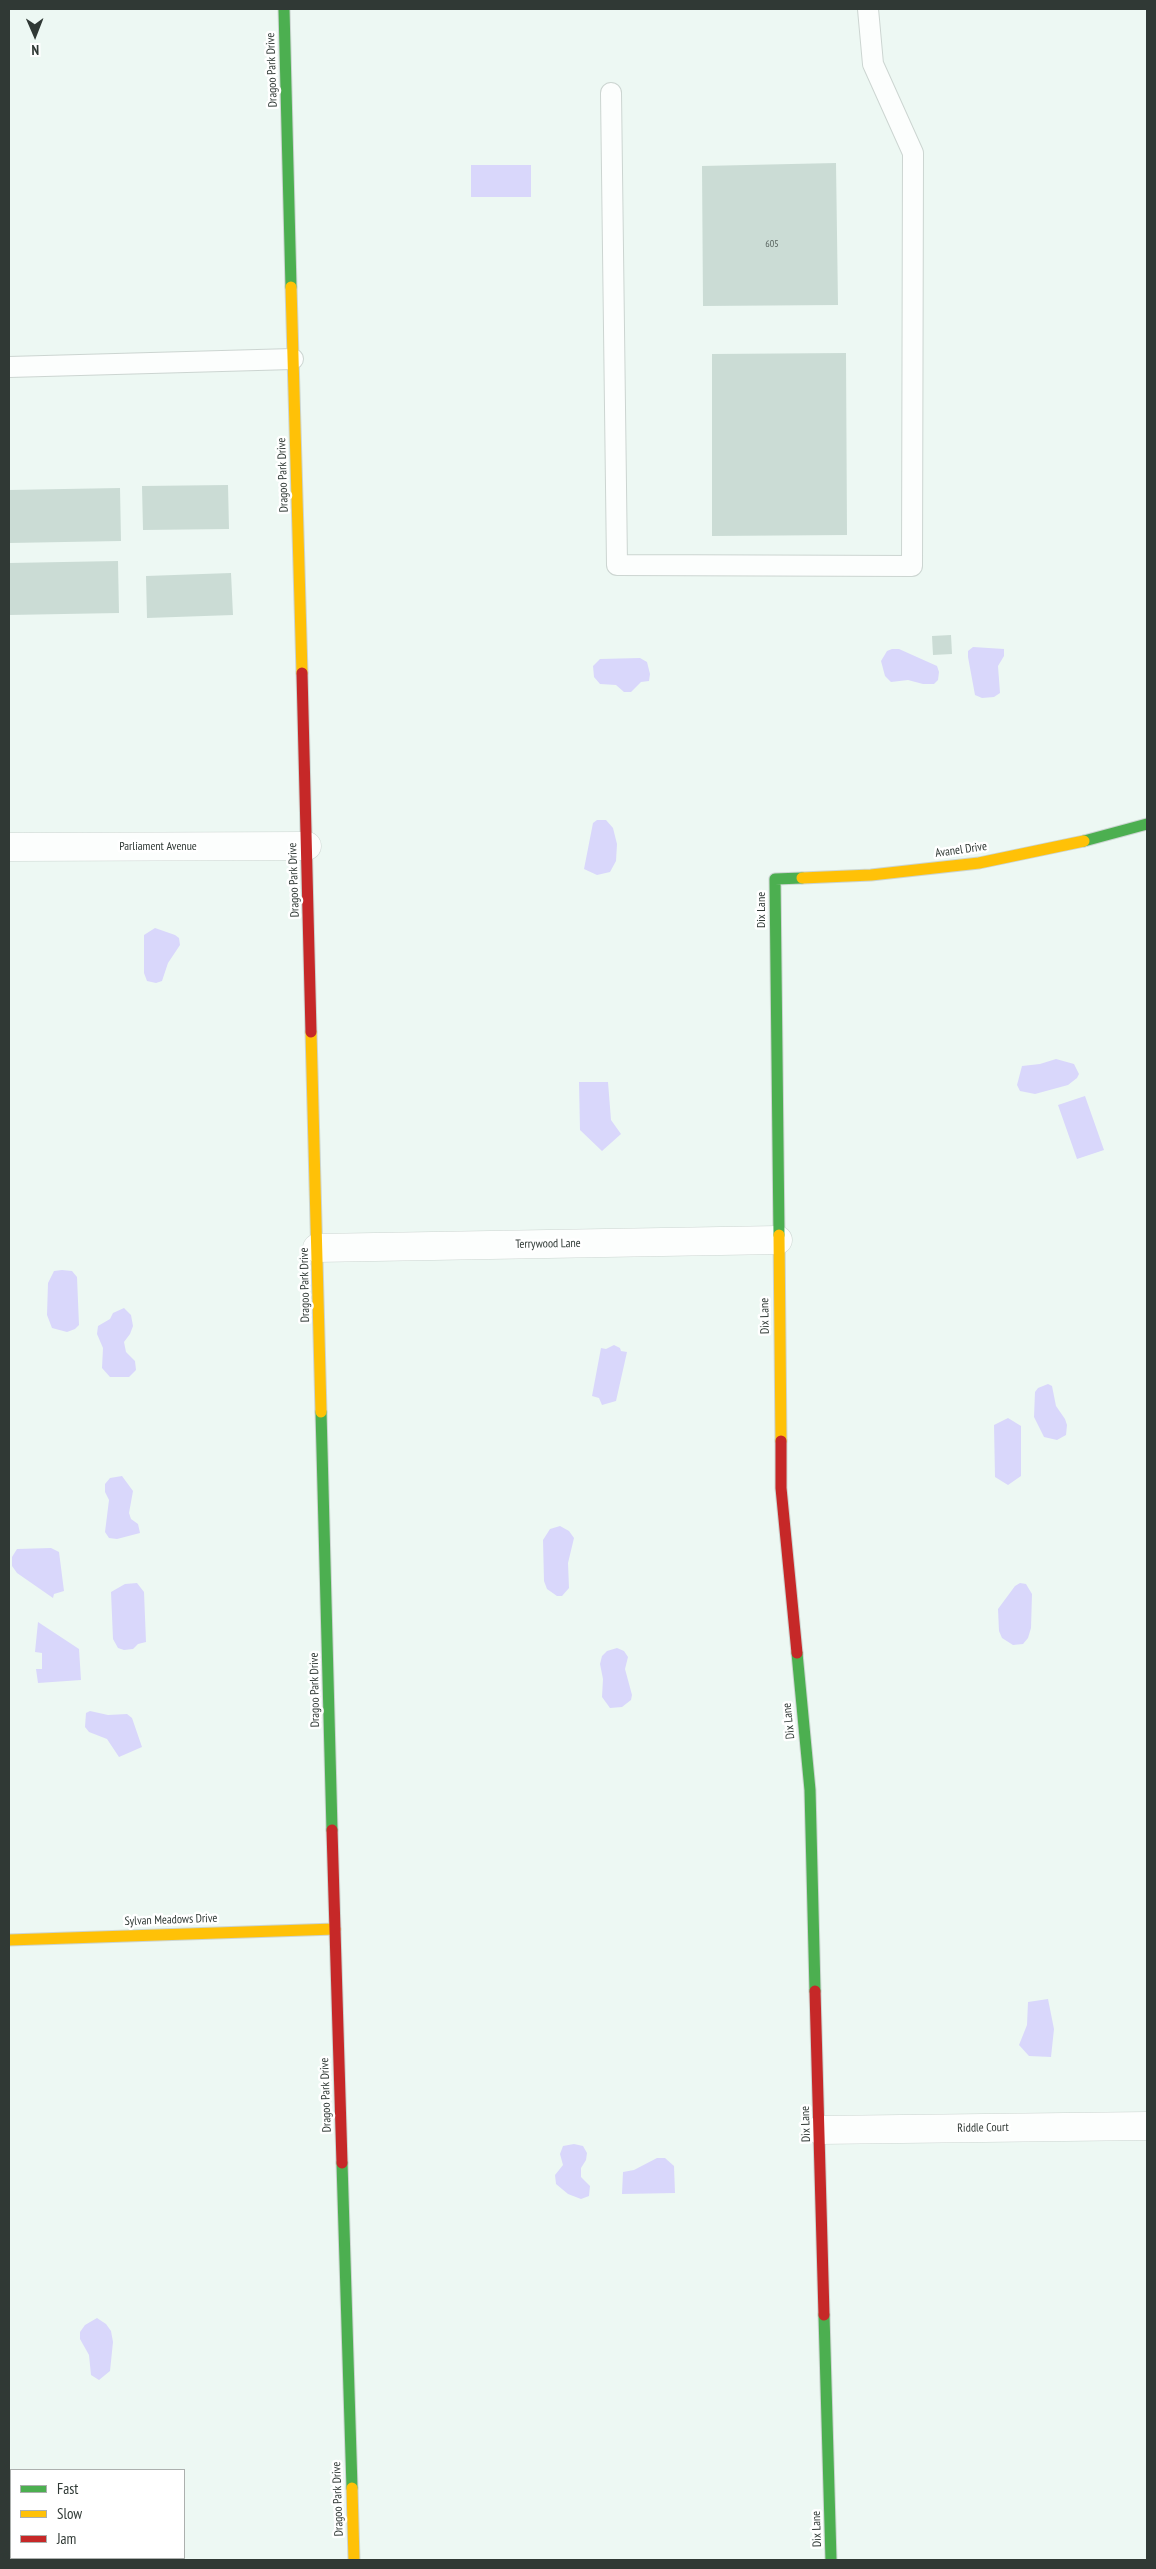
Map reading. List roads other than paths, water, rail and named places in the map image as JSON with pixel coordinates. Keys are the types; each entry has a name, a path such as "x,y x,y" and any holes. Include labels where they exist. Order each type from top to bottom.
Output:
{"street":[{"name":"Dragoo Park Drive","path":"284,9 335,1929 354,2560"},
{"name":"Avanel Drive","path":"776,879 871,875 979,863 1081,842 1147,824"},
{"name":"Parliament Avenue","path":"9,848 307,846"},
{"name":"Dix Lane","path":"776,879 781,1488 810,1790 831,2560"},
{"name":"Terrywood Lane","path":"318,1248 778,1240"},
{"name":"Sylvan Meadows Drive","path":"9,1940 335,1929"},
{"name":"Riddle Court","path":"820,2130 1147,2126"}],"lane":[{"path":"611,93 617,565 912,566 913,153 873,64 868,9"},
{"path":"9,367 294,360"}],"water":[{"path":"471,165 531,165 531,197 471,197"},
{"path":"973,647 1004,649 1004,656 998,666 1000,693 994,697 982,698 975,695 968,657 968,651"},
{"path":"899,649 937,666 939,672 938,680 934,684 923,684 908,680 891,682 885,676 881,661 887,651"},
{"path":"640,658 647,662 650,674 649,681 641,682 631,692 624,692 616,685 600,684 594,677 593,666 600,659"},
{"path":"597,820 606,820 613,828 617,844 616,861 610,872 597,875 584,869 593,823"},
{"path":"155,928 175,935 179,938 180,945 168,963 162,981 156,983 147,981 144,973 144,935"},
{"path":"1056,1059 1074,1064 1079,1074 1077,1078 1068,1085 1035,1094 1020,1091 1017,1085 1022,1066 1040,1064"},
{"path":"579,1082 608,1082 611,1120 621,1134 602,1151 580,1130"},
{"path":"1085,1096 1104,1150 1077,1159 1058,1105"},
{"path":"54,1271 72,1271 77,1277 79,1325 67,1332 52,1328 47,1315 48,1283"},
{"path":"124,1308 131,1315 133,1326 124,1342 126,1352 135,1361 136,1370 129,1377 110,1377 102,1368 103,1348 97,1334 98,1326 110,1319 113,1313"},
{"path":"614,1345 620,1348 621,1351 627,1352 616,1401 602,1405 599,1398 592,1396 601,1348 606,1349"},
{"path":"1048,1384 1052,1386 1056,1406 1067,1425 1066,1435 1057,1440 1044,1437 1034,1417 1035,1392 1038,1388"},
{"path":"1008,1418 1021,1426 1021,1476 1008,1485 995,1477 994,1425"},
{"path":"122,1476 133,1491 129,1513 131,1519 138,1524 140,1533 117,1539 109,1538 105,1532 109,1500 105,1492 105,1484 110,1478"},
{"path":"560,1526 569,1531 574,1538 568,1563 569,1588 562,1596 557,1596 547,1589 544,1581 543,1540 550,1529"},
{"path":"51,1548 59,1552 64,1591 54,1594 53,1598 17,1573 12,1566 12,1557 17,1549"},
{"path":"137,1583 144,1592 146,1642 138,1644 133,1649 124,1650 118,1648 113,1639 111,1592 125,1584"},
{"path":"1020,1583 1026,1584 1032,1594 1031,1628 1028,1638 1023,1644 1013,1645 1002,1638 999,1631 998,1609 1015,1586"},
{"path":"38,1622 79,1649 81,1680 38,1683 36,1669 42,1669 42,1653 35,1652"},
{"path":"617,1648 624,1651 628,1657 625,1669 632,1695 631,1700 622,1707 610,1708 602,1697 603,1679 600,1664 602,1656 607,1651"},
{"path":"90,1711 108,1715 127,1714 132,1718 142,1747 119,1757 107,1739 89,1732 85,1727 86,1713"},
{"path":"1048,1999 1054,2029 1051,2057 1029,2056 1019,2045 1027,2025 1028,2002"},
{"path":"574,2144 583,2146 587,2153 586,2160 581,2168 581,2177 590,2186 589,2196 581,2199 568,2194 556,2184 555,2175 563,2165 560,2154 563,2146"},
{"path":"657,2158 665,2158 674,2166 675,2193 622,2194 623,2172 634,2170"},
{"path":"97,2318 106,2324 111,2331 113,2342 110,2371 99,2380 91,2375 89,2355 80,2339 80,2332 85,2325"}]}
